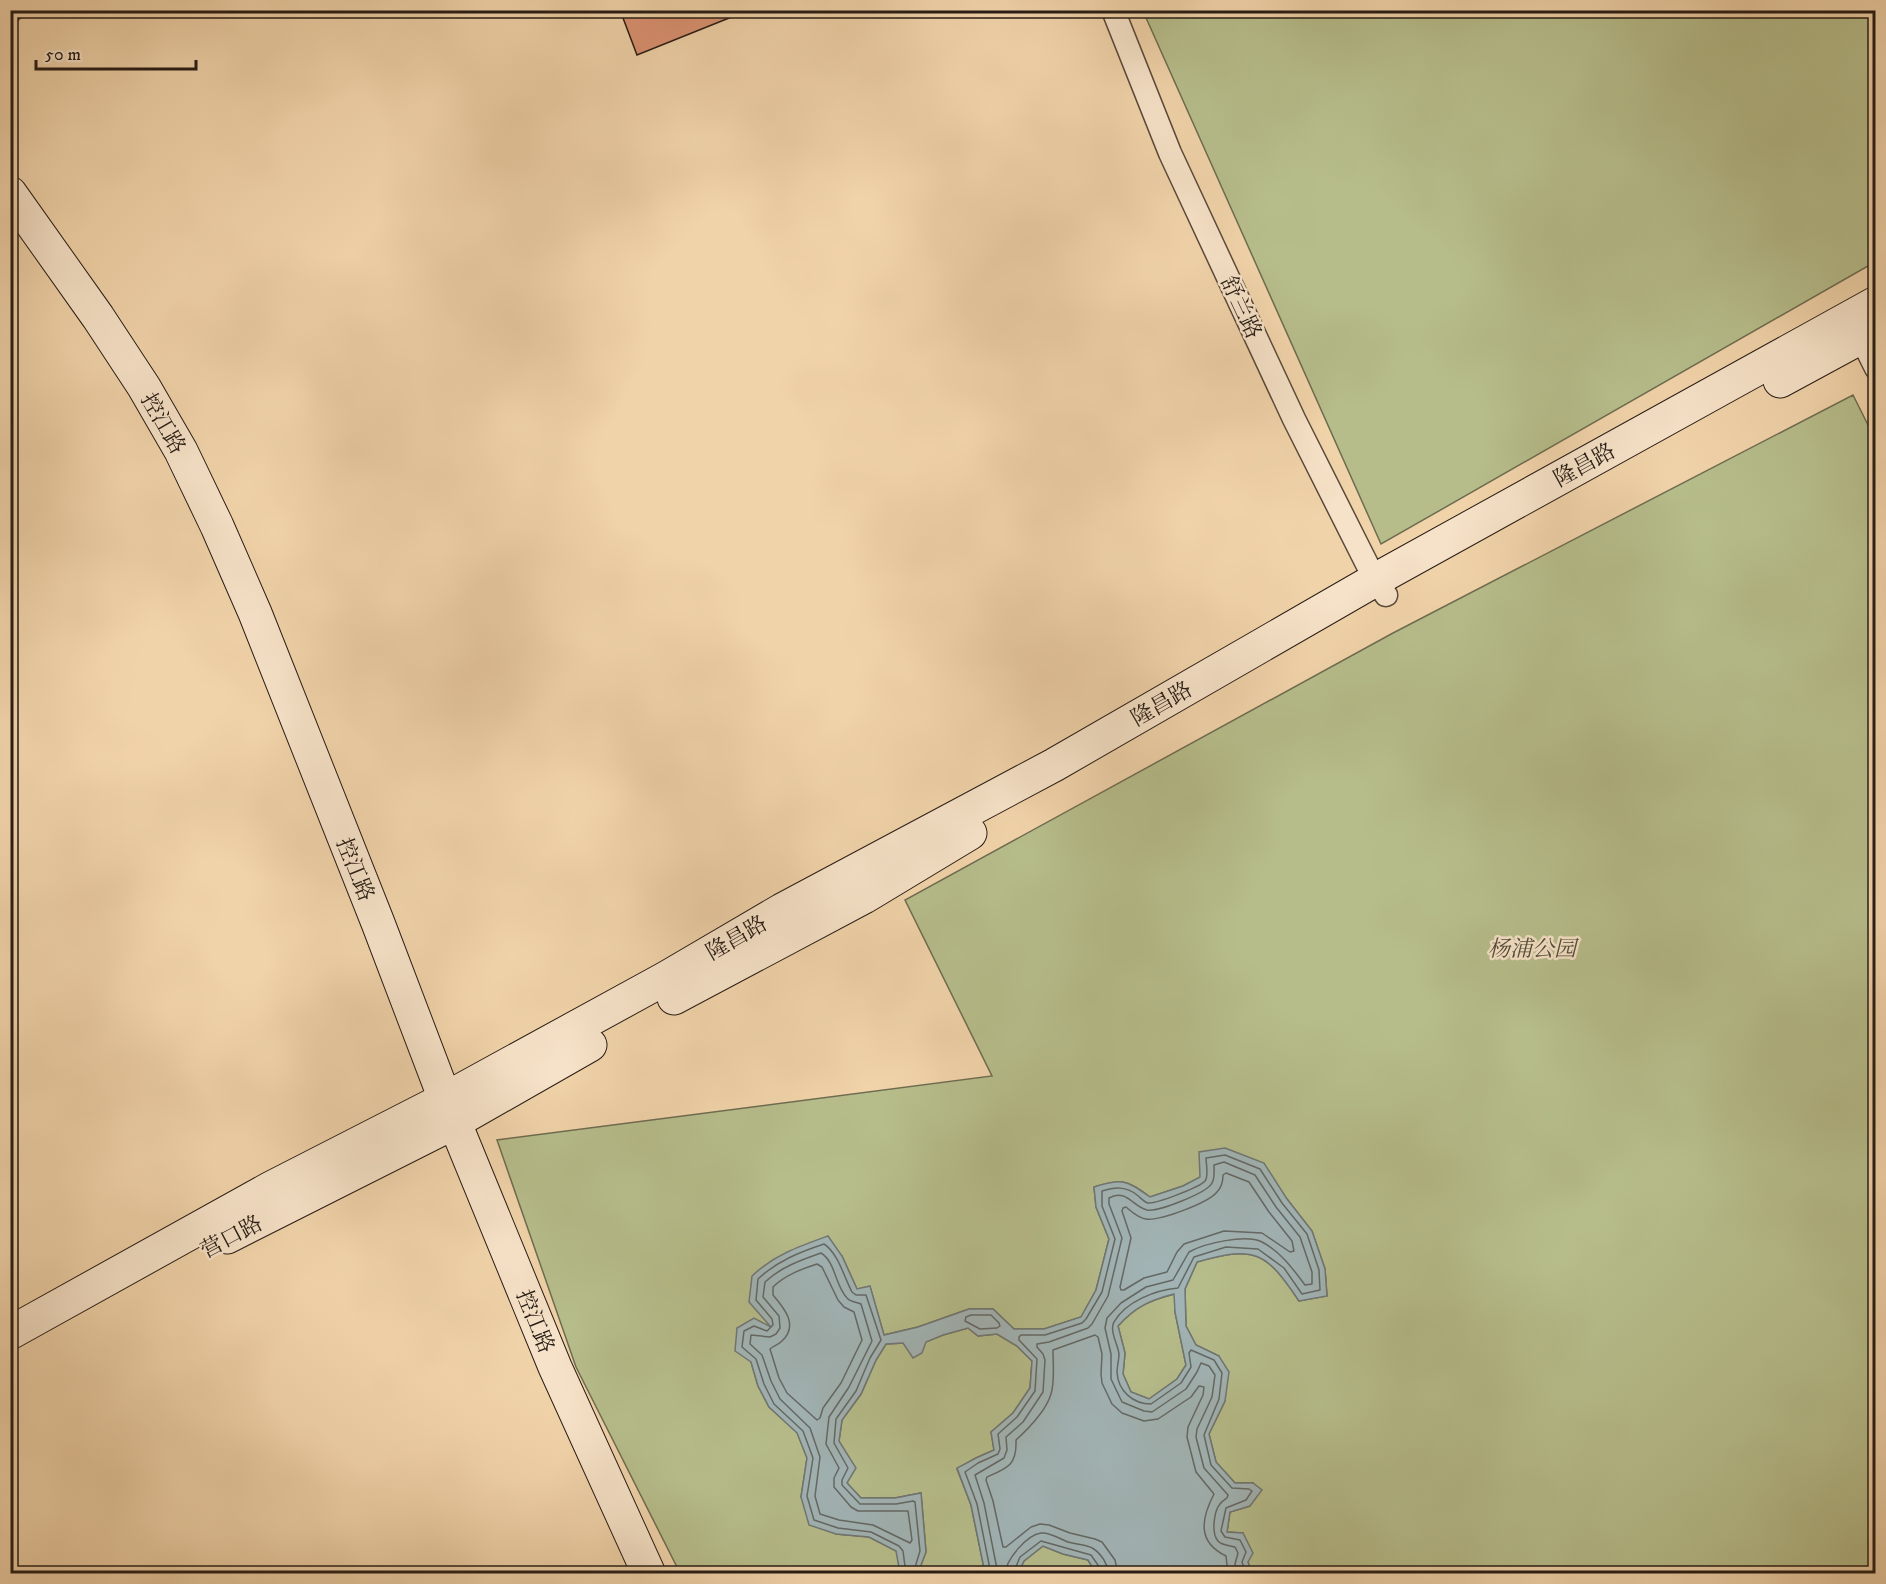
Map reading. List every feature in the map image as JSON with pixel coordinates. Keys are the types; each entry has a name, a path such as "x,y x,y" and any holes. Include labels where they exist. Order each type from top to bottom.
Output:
{"main road":[{"name":"控江路","path":"10,193 98,317 144,387 191,472 255,614 374,912 450,1111 555,1367 649,1574"},
{"name":"隆昌路","path":"450,1111 666,978 782,910 1381,588 1865,321"},
{"name":"营口路","path":"10,1333 271,1188 450,1111"},
{"name":"营口路","path":"10,1356 450,1111"}],"street":[{"name":"舒兰路","path":"1113,10 1170,153 1294,419 1381,588"},
{"path":"1865,321 1875,368"}],"green space":[{"path":"1143,11 1875,11 1875,262 1381,544"},
{"name":"杨浦公园","path":"1853,395 1876,441 1875,1573 1252,1573 1243,1533 1227,1532 1230,1512 1250,1506 1253,1483 1235,1483 1216,1462 1209,1434 1225,1401 1219,1356 1196,1345 1186,1326 1185,1289 1197,1262 1233,1254 1246,1254 1268,1263 1299,1301 1327,1296 1325,1269 1312,1231 1287,1199 1201,1177 1183,1186 1150,1197 1123,1182 1094,1187 1096,1207 1109,1239 1096,1290 1081,1317 1044,1329 1014,1329 993,1309 969,1309 918,1327 884,1335 870,1287 857,1289 842,1256 773,1329 751,1362 758,1386 769,1407 797,1432 807,1458 801,1497 836,1534 869,1537 897,1551 900,1573 680,1573 576,1367 497,1140 992,1076 905,900 1393,633"},
{"path":"1175,1294 1175,1312 1186,1365 1177,1379 1149,1399 1131,1392 1123,1374 1125,1353 1118,1326 1144,1305"},
{"path":"968,1328 978,1336 997,1334 1017,1346 1032,1361 1030,1388 1013,1413 991,1432 994,1450 957,1469 971,1505 985,1573 918,1573 926,1552 921,1493 895,1498 861,1498 847,1483 839,1441 842,1420 861,1394 886,1344 925,1342"},
{"path":"1043,1546 1088,1560 1096,1573 1018,1574 1024,1561"}],"water":[{"path":"1225,1148 1264,1163 1287,1199 1312,1231 1325,1269 1327,1296 1299,1301 1268,1263 1246,1254 1233,1254 1197,1262 1185,1289 1186,1326 1196,1345 1219,1356 1229,1372 1225,1401 1209,1434 1216,1462 1235,1483 1253,1483 1262,1490 1250,1506 1230,1512 1227,1532 1243,1533 1253,1553 1248,1562 1252,1573 1096,1573 1088,1560 1043,1546 1024,1561 1018,1573 985,1573 971,1505 957,1468 994,1450 991,1432 1013,1413 1030,1388 1032,1361 1017,1346 997,1334 978,1336 968,1328 926,1342 922,1353 913,1358 903,1343 886,1344 861,1394 842,1420 839,1441 856,1468 847,1483 861,1498 895,1498 921,1493 926,1552 918,1573 900,1573 896,1551 869,1537 836,1534 809,1525 801,1497 807,1458 797,1433 769,1407 758,1386 751,1362 735,1351 737,1328 754,1318 771,1327 749,1302 752,1276 778,1257 828,1236 842,1256 857,1289 870,1286 884,1335 918,1327 969,1309 993,1309 1014,1329 1044,1329 1081,1317 1096,1290 1109,1239 1096,1207 1094,1187 1112,1182 1124,1182 1150,1197 1183,1186 1200,1177 1199,1152","holes":["1174,1294 1175,1312 1186,1365 1177,1379 1149,1399 1131,1392 1123,1374 1125,1353 1118,1326 1143,1305"]}],"building":[{"path":"620,10 749,10 637,55"}]}
